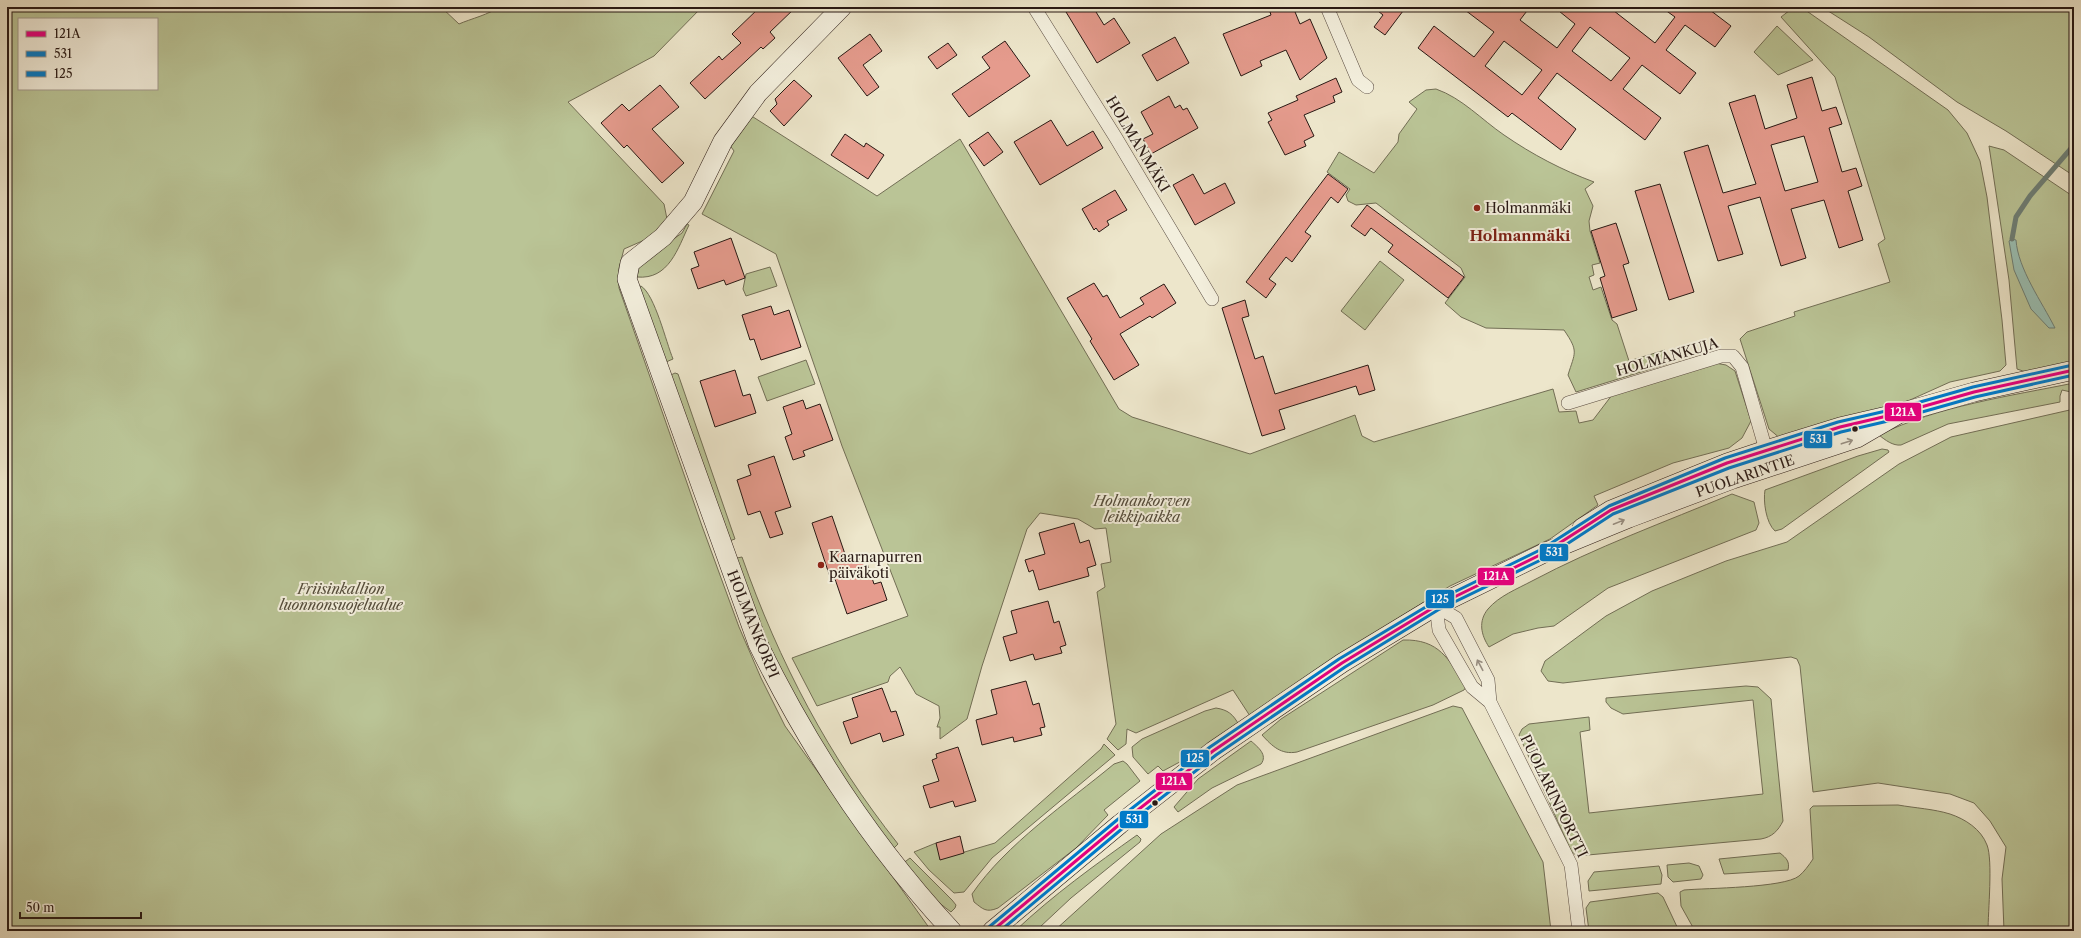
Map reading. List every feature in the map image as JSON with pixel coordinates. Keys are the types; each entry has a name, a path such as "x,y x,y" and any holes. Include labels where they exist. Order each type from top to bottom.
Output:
{"main road":[{"name":"HOLMANKORPI","path":"842,7 758,93 723,141 693,202 663,237 630,263 627,279 722,547 758,644 774,678 806,736 892,862 952,931"},
{"name":"PUOLARINTIE","path":"992,931 1120,824 1213,751 1342,664 1436,606 1544,553 1611,510 1727,463 1768,458 1840,427 1900,413 1974,392 2074,370"}],"street":[{"name":"HOLMANMÄKI","path":"1034,7 1116,138 1212,299"},
{"path":"1327,7 1358,80 1367,87"},
{"name":"HOLMANKUJA","path":"1568,403 1721,356 1733,356 1742,367 1768,458"},
{"name":"PUOLARINPORTTI","path":"1436,606 1438,630 1472,687 1490,702"},
{"name":"PUOLARINPORTTI","path":"1436,606 1456,618 1488,680 1490,702 1571,865 1579,931"}],"green space":[{"name":"Friisinkallion luonnonsuojelualue","path":"7,7 441,7 459,24 495,10 498,7 702,7 654,56 568,102 664,204 668,224 656,235 624,249 619,268 619,288 702,526 739,627 761,678 785,726 930,929 928,931 7,931"},
{"path":"1794,7 1801,7 1948,110 1967,133 1980,161 1987,197 2006,365 2000,371 1950,382 1910,400 1799,435 1781,439 1769,429 1740,339 1747,332 1795,316 1794,312 1890,282 1878,244 1885,239 1835,77 1781,17"},
{"path":"1822,7 2074,7 2074,176 2006,131 1957,102 1869,37"},
{"path":"1777,26 1813,60 1778,75 1754,52"},
{"path":"1436,89 1463,104 1526,149 1559,167 1594,182 1585,189 1593,206 1589,221 1590,231 1600,263 1592,265 1594,275 1589,277 1593,290 1601,287 1612,320 1617,324 1629,361 1665,350 1667,364 1576,392 1568,375 1574,356 1574,348 1564,330 1486,328 1461,317 1445,303 1465,277 1461,268 1376,203 1356,205 1348,201 1346,195 1350,189 1327,172 1339,152 1374,173 1398,142 1399,134 1417,109 1409,102 1426,90"},
{"name":"Holmankorven leikkipaikka","path":"750,115 877,196 960,139 1119,409 1132,417 1250,454 1355,415 1362,436 1374,442 1553,389 1559,412 1576,411 1579,423 1593,420 1612,395 1715,363 1726,365 1735,371 1751,421 1742,438 1729,448 1673,463 1594,496 1598,505 1550,539 1450,586 1368,637 1250,716 1233,690 1136,733 1127,729 1126,744 1118,750 1107,739 1116,724 1097,592 1105,587 1101,564 1111,562 1106,528 1095,529 1078,519 1040,513 1027,529 982,666 967,719 940,739 940,727 937,727 940,718 939,706 916,694 900,667 890,676 888,682 817,706 792,658 908,616 842,446 776,254 702,214 734,151 729,144"},
{"path":"1989,146 2004,150 2074,197 2074,362 2029,373 2017,369 2009,280"},
{"path":"687,224 689,225 676,252 665,268 648,277 637,277 640,263 682,233"},
{"path":"1380,261 1404,280 1365,330 1341,311"},
{"path":"770,267 777,286 746,296 743,289 746,274"},
{"path":"641,286 651,299 660,320 673,359 666,362 637,287"},
{"path":"806,360 815,384 767,401 758,377"},
{"path":"675,373 678,374 735,539 726,542 671,375"},
{"path":"2074,383 2074,397 2071,392 2062,390 2060,402 1948,424 1901,445 1892,444 1879,435 1925,416 1950,409"},
{"path":"2074,409 2074,931 2004,931 2002,879 2006,847 1990,821 1974,803 1950,794 1878,783 1813,792 1800,666 1797,659 1791,657 1563,683 1548,681 1541,671 1545,661 1606,616 1652,591 1726,561 1787,542 1899,464 1951,437"},
{"path":"1882,449 1888,450 1889,452 1782,529 1775,531 1769,523 1764,500 1765,490 1858,456"},
{"path":"1732,494 1754,502 1759,523 1756,530 1608,588 1554,626 1513,634 1489,647 1484,638 1482,628 1483,618 1492,604 1514,590 1581,557"},
{"path":"742,557 756,596 789,671 828,743 873,811 898,844 891,851 786,689 735,567 737,558"},
{"path":"1403,640 1426,643 1442,653 1466,687 1464,690 1433,705 1297,752 1291,753 1277,749 1262,735 1281,719"},
{"path":"1746,686 1758,687 1771,699 1783,821 1774,833 1761,839 1577,856 1571,851 1519,735 1522,729 1529,724 1589,717 1590,730 1580,732 1589,813 1763,794 1753,700 1623,714 1611,708 1606,702 1606,698"},
{"path":"1453,706 1462,708 1543,862 1551,931 1054,931 1161,834 1237,785"},
{"path":"1216,708 1230,713 1239,725 1215,743 1163,771 1158,766 1148,774 1133,757 1132,747 1142,739 1205,711"},
{"path":"1251,741 1263,754 1263,761 1261,764 1212,788 1178,812 1174,807 1198,779"},
{"path":"1104,744 1115,755 992,858 964,892 954,893 929,870 914,852 936,843 941,859 995,843 1101,749"},
{"path":"1123,761 1140,781 1104,810 1108,815 1076,848 998,908 985,910 974,902 972,894 986,876 1019,841 1114,764"},
{"path":"1898,805 1950,814 1972,825 1981,834 1987,845 1990,862 1988,931 1695,931 1681,906 1680,892 1684,890 1762,885 1791,880 1799,876 1813,859 1810,809 1813,806"},
{"path":"1137,835 1141,839 1140,842 1071,898 1040,927 1029,931 1015,931 1059,893"},
{"path":"1780,853 1787,860 1788,870 1724,874 1719,859"},
{"path":"910,858 956,905 951,912 934,899 902,864"},
{"path":"1689,863 1699,866 1703,875 1701,879 1673,882 1668,877 1667,865"},
{"path":"1659,866 1662,875 1661,884 1589,891 1588,881 1594,872"},
{"path":"1658,893 1663,897 1679,931 1589,931 1586,908 1590,902"}],"water":[{"path":"2012,239 2016,240 2021,262 2026,274 2055,328 2049,328 2031,309 2014,270 2009,241"}],"building":[{"path":"760,7 796,7 770,32 775,38 763,49 761,47 705,99 690,83 719,56 722,60 741,43 732,34"},
{"path":"1063,7 1093,7 1104,25 1114,18 1130,43 1097,63"},
{"path":"1281,7 1293,7 1300,24 1310,19 1327,58 1300,80 1286,50 1260,61 1262,66 1241,76 1223,34 1271,15 1270,12"},
{"path":"1373,7 1406,7 1385,35 1374,27 1383,15"},
{"path":"1461,7 1530,7 1520,20 1557,48 1575,24 1554,7 1609,7 1655,43 1675,17 1661,7 1706,7 1731,26 1715,47 1685,25 1666,50 1696,73 1680,94 1642,65 1623,89 1661,118 1645,140 1557,73 1538,98 1576,129 1561,150 1512,113 1508,117 1418,48 1434,26 1474,57 1494,32","holes":["1590,27 1630,58 1611,81 1572,51","1504,41 1542,70 1522,95 1485,66"]},
{"path":"870,34 882,51 863,65 879,87 867,96 838,58"},
{"path":"1175,37 1189,63 1157,81 1142,55"},
{"path":"1005,41 1030,76 969,117 952,94 990,68 982,57"},
{"path":"948,43 957,55 937,69 928,57"},
{"path":"1812,77 1822,111 1836,107 1842,124 1829,128 1842,172 1856,168 1862,186 1848,191 1863,240 1839,248 1824,200 1791,209 1806,258 1781,266 1760,197 1728,206 1743,254 1718,261 1684,152 1708,145 1723,193 1756,184 1729,103 1755,95 1765,129 1797,118 1787,85","holes":["1804,136 1818,182 1785,191 1771,145"]},
{"path":"1336,78 1342,92 1333,96 1335,102 1304,115 1314,136 1304,141 1306,146 1285,155 1268,122 1272,120 1268,113 1298,100 1296,96"},
{"path":"794,80 812,96 784,126 770,111 777,104 775,99"},
{"path":"660,85 679,107 652,129 684,163 662,183 627,145 624,148 601,123 622,104 629,111"},
{"path":"1169,96 1175,108 1180,105 1183,110 1187,108 1198,128 1151,154 1143,139 1153,134 1141,112"},
{"path":"1051,120 1067,146 1093,131 1103,148 1040,185 1014,142"},
{"path":"988,132 1003,152 984,166 969,145"},
{"path":"845,134 864,147 866,143 884,155 868,179 831,155"},
{"path":"1193,174 1204,194 1225,183 1235,203 1195,225 1173,185"},
{"path":"1328,174 1348,189 1338,203 1331,197 1305,232 1311,236 1292,262 1286,257 1269,279 1276,284 1266,298 1246,282"},
{"path":"1660,184 1694,292 1669,300 1635,191"},
{"path":"1115,190 1127,210 1107,221 1109,225 1099,232 1096,228 1094,230 1082,209"},
{"path":"1367,205 1464,277 1448,298 1388,252 1393,245 1371,228 1365,236 1351,226"},
{"path":"1616,223 1629,263 1623,265 1637,310 1612,318 1600,278 1605,276 1591,231"},
{"path":"731,238 745,278 726,285 724,280 698,289 691,269 699,266 694,252"},
{"path":"1094,283 1103,297 1107,295 1120,318 1144,304 1140,298 1164,284 1176,303 1152,318 1150,316 1120,334 1139,365 1114,380 1090,341 1092,339 1067,298"},
{"path":"1245,300 1249,316 1242,318 1255,359 1263,356 1275,394 1368,365 1375,390 1359,395 1356,386 1279,410 1285,429 1262,436 1222,308"},
{"path":"771,306 774,315 789,310 801,347 761,360 754,339 750,340 742,315"},
{"path":"735,370 743,396 750,394 756,413 715,427 700,381"},
{"path":"803,400 806,409 820,404 833,440 803,451 805,456 793,460 785,437 792,434 783,407"},
{"path":"774,456 791,507 775,512 783,534 770,538 760,511 748,515 737,480 751,475 748,465"},
{"path":"832,516 848,563 865,557 874,584 881,582 887,600 847,614 835,579 831,580 812,523"},
{"path":"1074,523 1080,543 1089,540 1096,565 1087,568 1089,576 1039,590 1033,570 1029,572 1025,560 1045,554 1039,533"},
{"path":"1048,601 1054,623 1059,621 1066,645 1060,647 1062,653 1035,660 1033,654 1010,661 1003,637 1017,633 1011,611"},
{"path":"1026,681 1033,705 1039,703 1045,727 1040,728 1042,735 1014,742 1013,737 982,745 976,720 997,714 991,690"},
{"path":"882,688 891,712 896,711 904,735 883,742 880,733 851,744 843,722 858,717 852,698"},
{"path":"958,747 976,801 955,807 953,801 930,808 923,786 939,781 932,760 937,758 936,754"},
{"path":"960,836 964,853 940,860 936,843"}],"waterway":[{"path":"2012,239 2016,217 2030,196 2074,145"}],"transit line":[{"name":"125","path":"989,927 1117,820 1210,747 1339,659 1434,602 1542,549 1609,506 1725,458 1838,422 1899,408 1973,387 2073,365"},
{"name":"121A","path":"992,931 1120,824 1213,751 1342,663 1436,606 1544,553 1611,510 1727,463 1840,427 1900,413 1974,392 2074,370"},
{"name":"531","path":"1000,931 1123,828 1216,755 1345,667 1438,610 1547,557 1613,514 1729,468 1841,432 1901,418 1975,397 2074,375"}],"place":[{"name":"Holmanmäki","path":"1477,208"},
{"name":"Kaarnapurren päiväkoti","path":"821,565"}],"district":[{"name":"Holmanmäki","path":"1520,235"}]}
